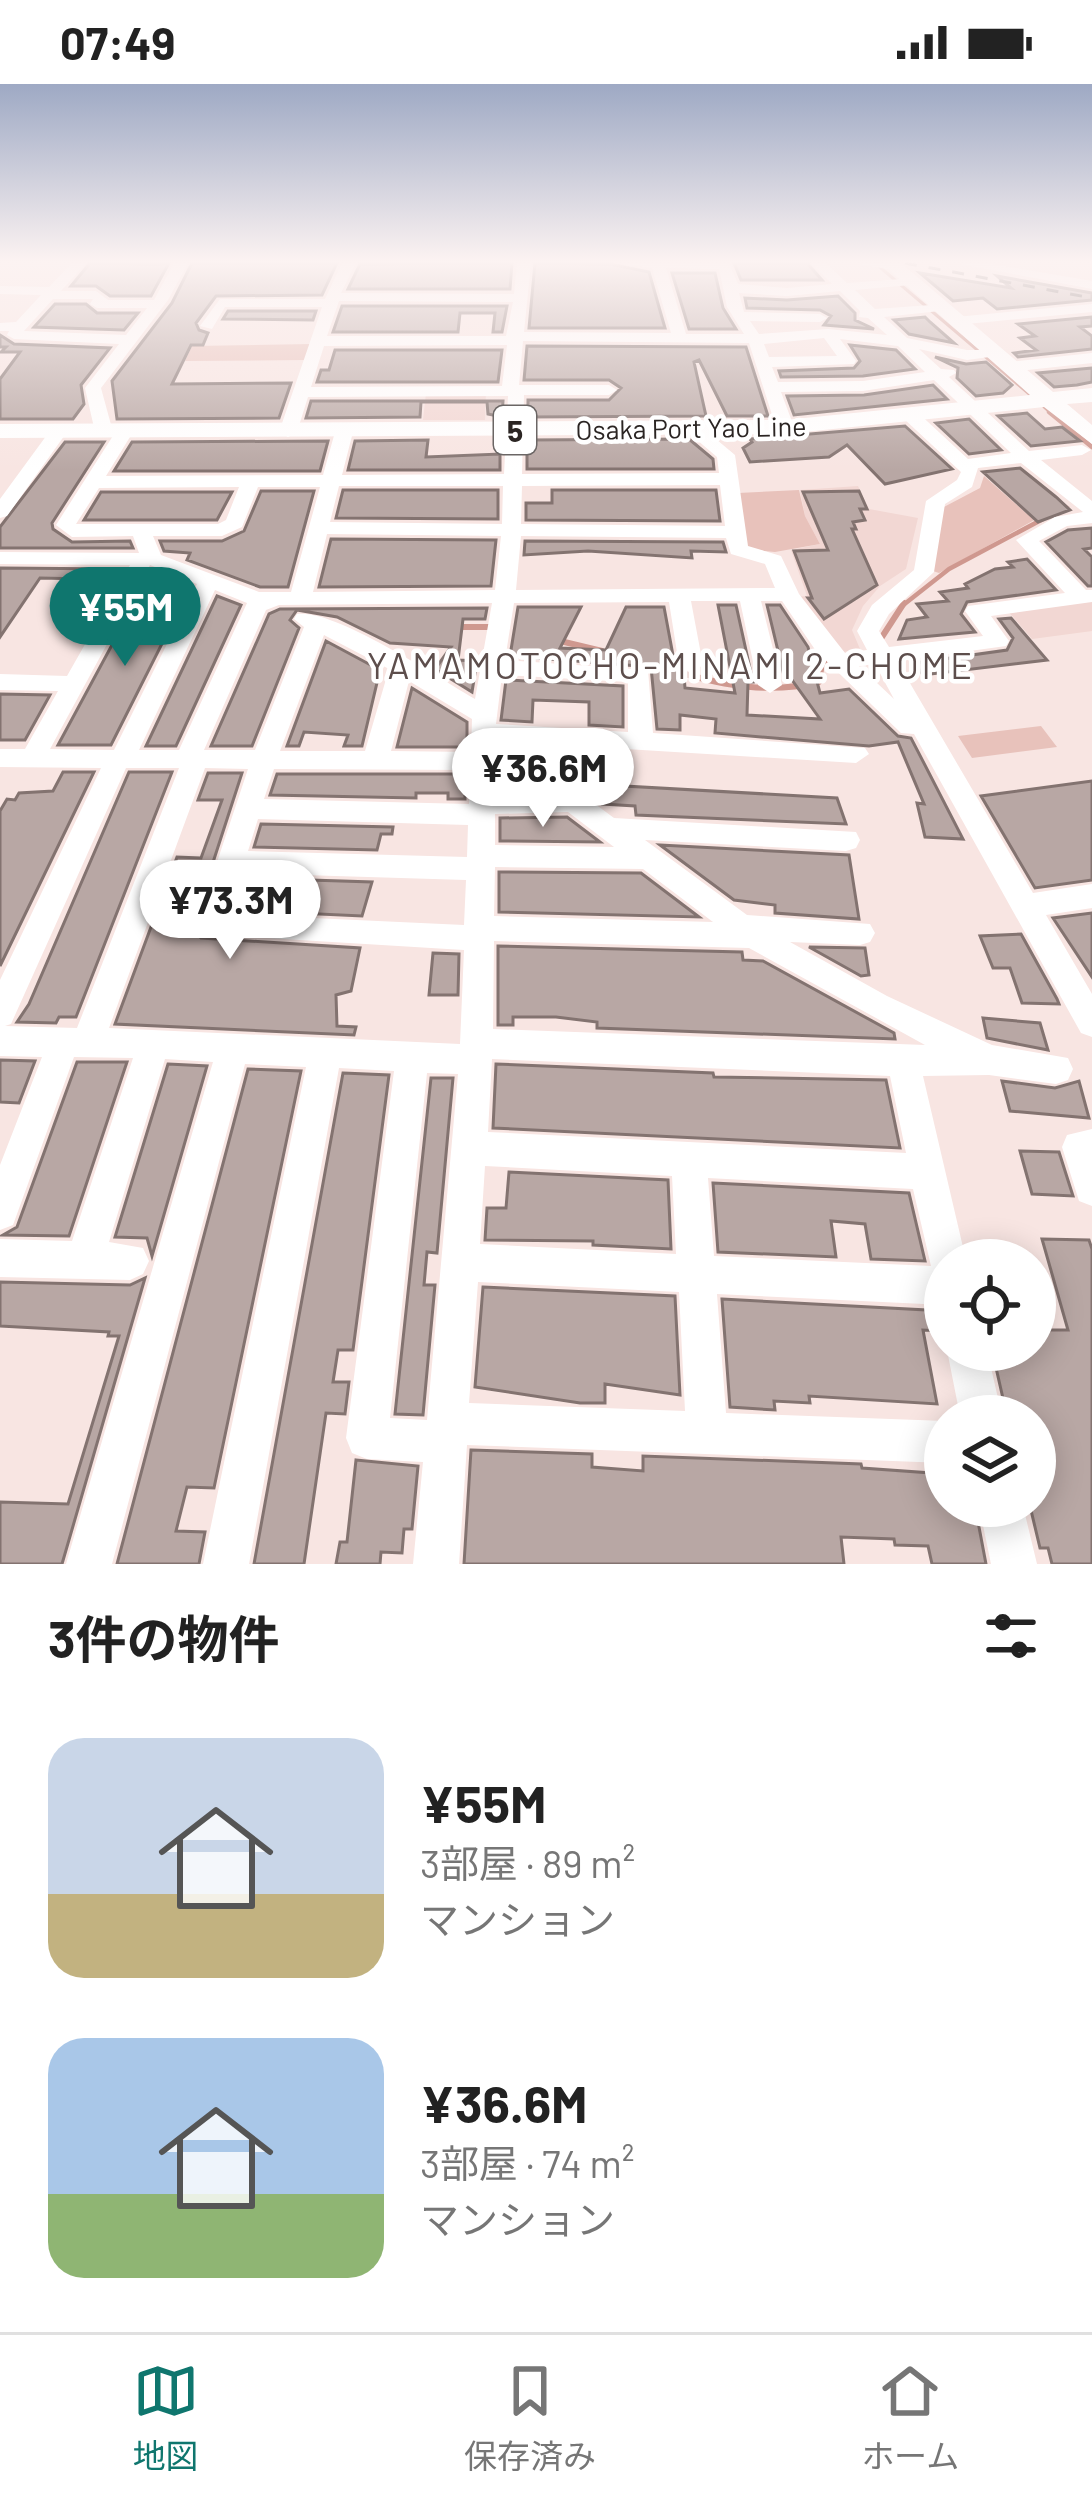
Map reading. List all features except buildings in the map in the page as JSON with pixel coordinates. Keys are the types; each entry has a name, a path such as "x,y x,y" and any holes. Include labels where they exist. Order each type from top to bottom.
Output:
{"main road":[{"path":"965,332 1040,400 1081,417 1087,443"},
{"name":"Osaka Port Yao Line","path":"0,431 785,427 1092,395"}],"street":[{"path":"16,332 128,340"},
{"path":"134,332 93,388 114,432 66,525 73,531 221,530 235,523 250,480"},
{"path":"287,432 321,332"},
{"path":"436,1564 476,1052 484,736 501,596 510,562 514,332"},
{"path":"750,332 785,427"},
{"path":"318,341 513,338 547,363 607,369 679,335 755,339 793,332"},
{"path":"765,362 848,361 834,332"},
{"path":"862,332 990,359 1092,358"},
{"path":"892,332 1092,513"},
{"path":"774,387 863,386 938,374 990,359"},
{"path":"301,392 513,390 547,363 607,369"},
{"path":"301,598 332,479 374,392"},
{"path":"908,413 968,464 1087,443"},
{"path":"692,428 722,450 739,550 774,560 788,594 838,661 928,740"},
{"path":"0,512 58,432"},
{"path":"968,464 965,483 936,501 924,572 880,610 868,631 1024,906 1077,970 1092,1023"},
{"path":"92,482 730,479"},
{"path":"1087,597 1026,540 1062,520 1092,513"},
{"path":"318,528 733,532"},
{"path":"11,763 74,684 148,558 141,530"},
{"path":"0,558 148,558 317,623 401,666 484,736 746,931 877,1006 989,1060"},
{"path":"0,1014 208,580"},
{"path":"749,594 770,685"},
{"path":"258,600 788,594"},
{"path":"680,595 691,665"},
{"path":"838,661 998,640 976,610 1087,597"},
{"path":"0,1212 12,1147 76,1041 258,600"},
{"path":"317,623 263,762 211,925 478,933 860,933"},
{"path":"375,762 401,666"},
{"path":"491,667 640,675 641,742"},
{"path":"0,682 74,684"},
{"path":"11,763 375,762 484,736 856,754"},
{"path":"248,809 482,809 577,802"},
{"path":"612,827 846,841"},
{"path":"232,862 648,858"},
{"path":"1024,906 1092,896"},
{"path":"0,1041 412,1057 476,1052 989,1060 1056,1069"},
{"path":"84,1259 154,1044"},
{"path":"89,1564 233,1048"},
{"path":"226,1564 325,1053"},
{"path":"412,1057 368,1438 447,1432 707,1432 924,1441"},
{"path":"903,1061 941,1239"},
{"path":"1092,1146 1079,1147 1092,1188"},
{"path":"470,1148 927,1172"},
{"path":"689,1159 707,1432"},
{"path":"0,1258 130,1261"},
{"path":"460,1262 924,1285"},
{"path":"1006,1527 1014,1564"}],"shaded area":[{"path":"311,344 307,360 185,361 192,346"},
{"path":"486,392 485,420 423,420 426,393"},
{"path":"984,476 1027,514 1064,503 1070,507 1054,509 939,573 930,570 942,508 980,488"},
{"path":"858,486 869,509 918,518 906,569 880,586 863,606 852,630 860,649 844,652 796,597 807,596 791,550 820,544 805,516 800,490"},
{"path":"799,490 805,516 820,544 775,552 745,549 738,493"},
{"path":"1092,599 1092,631 1032,639 1006,609"},
{"path":"1041,726 1057,747 972,758 958,736"}],"waterway":[{"path":"956,332 1034,398"},
{"path":"1044,407 1053,415"},
{"path":"1049,412 1092,447"},
{"path":"902,606 949,569 1043,519"},
{"path":"880,640 902,606"},
{"path":"456,627 491,627"},
{"path":"556,640 602,651"},
{"path":"678,672 731,684 783,687 819,682 822,663 830,659"}],"district":[{"name":"YAMAMOTOCHO-MINAMI 2-CHOME","path":"671,664"}]}
